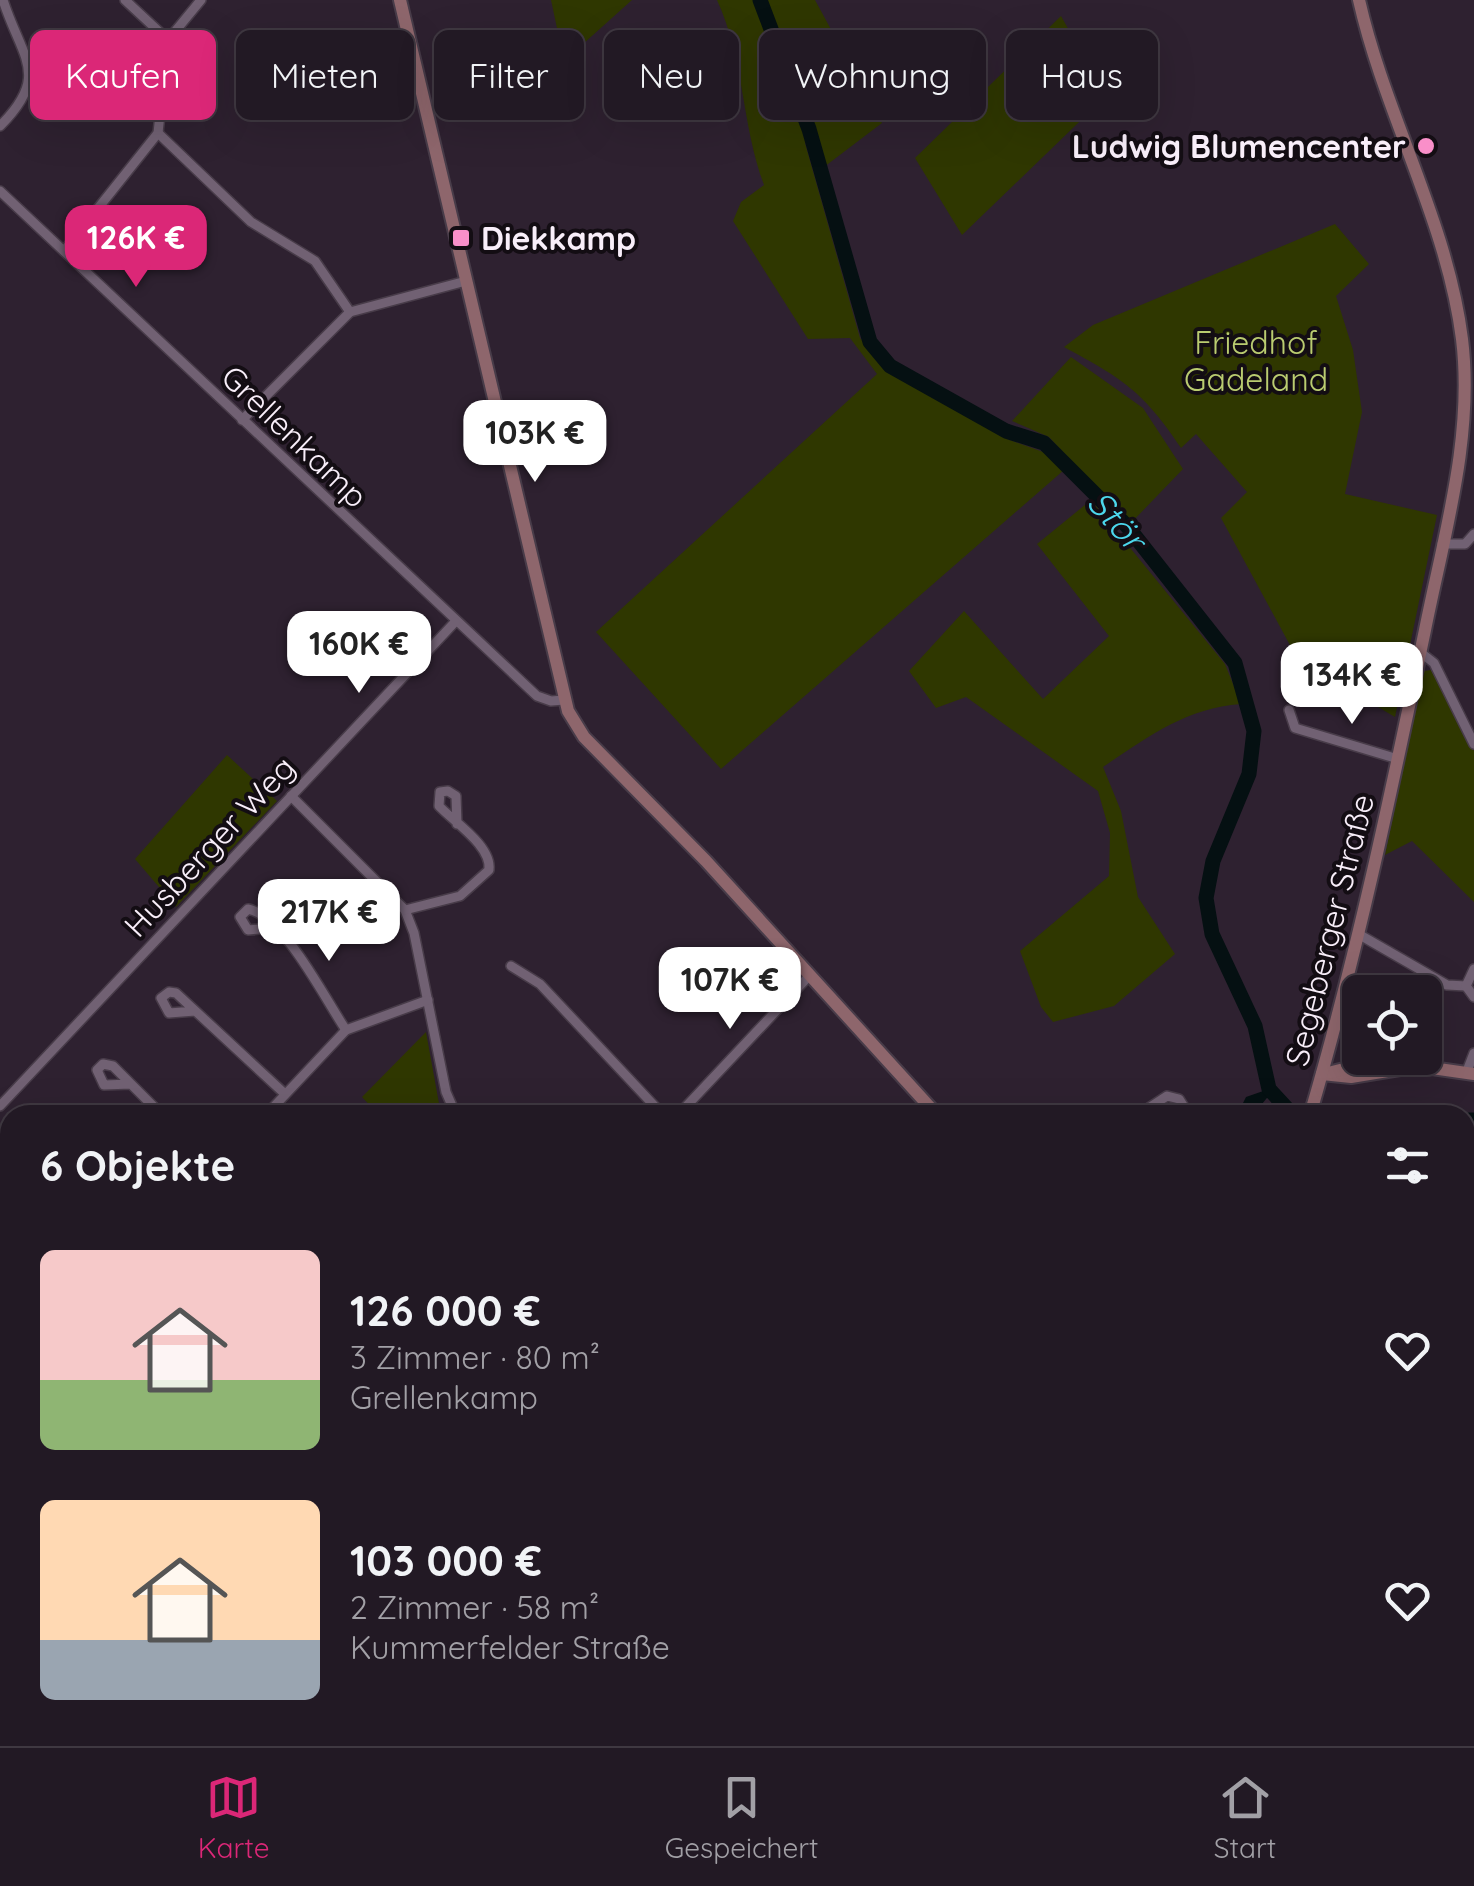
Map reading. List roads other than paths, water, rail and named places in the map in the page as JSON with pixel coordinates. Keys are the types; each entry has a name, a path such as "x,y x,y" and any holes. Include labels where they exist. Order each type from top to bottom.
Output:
{"street":[{"path":"0,126 23,102 30,76 3,0"},
{"path":"125,0 157,30"},
{"path":"176,30 201,0"},
{"path":"400,0 564,700 584,737 929,1105"},
{"name":"Segeberger Straße","path":"1312,1105 1360,936 1462,444 1470,381 1457,302 1374,60 1359,0"},
{"path":"64,250 158,133 159,120"},
{"path":"158,133 251,222 315,261 350,312"},
{"name":"Grellenkamp","path":"0,192 455,622 538,696 564,700"},
{"path":"242,420 350,312 466,281"},
{"path":"1442,544 1465,544 1474,534"},
{"name":"Husberger Weg","path":"1,1105 455,622"},
{"path":"1420,652 1434,663 1473,741"},
{"path":"1289,710 1295,728 1398,759"},
{"path":"291,796 405,910 450,1105"},
{"path":"405,910 460,896 489,870 485,852 457,824"},
{"path":"273,928 306,964 346,1030"},
{"path":"1360,936 1446,985 1466,986"},
{"path":"511,966 540,984 653,1105"},
{"path":"1466,986 1474,969"},
{"path":"687,1105 810,975"},
{"path":"1466,986 1474,997"},
{"path":"275,1105 346,1030 428,1000"},
{"path":"194,1010 285,1094"},
{"path":"1332,1040 1342,1051"},
{"path":"1442,1069 1470,1072 1474,1053"},
{"path":"1322,1074 1342,1069"},
{"path":"1322,1074 1356,1075"},
{"path":"131,1084 152,1105"},
{"path":"1153,1105 1167,1096 1182,1105"}],"waterway":[{"name":"Stör","path":"760,0 809,129 870,342 890,366 1006,431 1044,443 1127,526 1235,663 1254,731 1249,774 1213,861 1206,898 1212,934 1255,1026 1269,1089 1284,1105"}],"place":[{"name":"Ludwig Blumencenter","path":"1426,146"},
{"name":"Diekkamp","path":"461,238"}],"park label":[{"name":"Friedhof Gadeland","path":"1256,360"}]}
